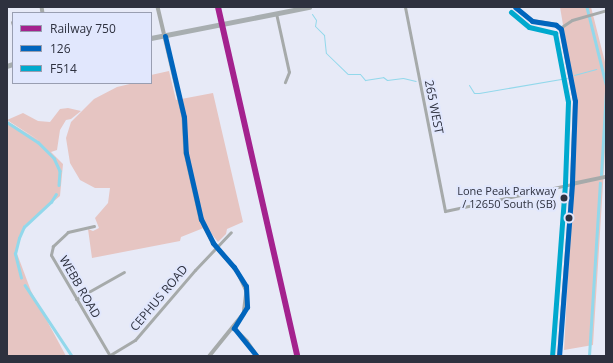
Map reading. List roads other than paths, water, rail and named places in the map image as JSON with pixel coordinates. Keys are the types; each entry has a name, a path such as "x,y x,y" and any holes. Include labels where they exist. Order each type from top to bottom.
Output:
{"main road":[{"path":"152,38 309,7"},
{"path":"515,7 532,21 560,28 575,100 572,184 559,356"}],"street":[{"path":"158,7 184,117 186,153 201,219 217,247 238,272 247,291 246,307 234,328 210,356"},
{"name":"265 WEST","path":"405,7 445,211 572,184"},
{"path":"560,28 572,20 606,10"},
{"path":"276,14 289,72 285,82"},
{"path":"572,184 606,177"},
{"name":"WEBB ROAD","path":"94,226 68,232 51,251 54,262 110,356"},
{"name":"CEPHUS ROAD","path":"110,356 135,340 231,232"},
{"path":"76,299 124,272"},
{"path":"234,328 248,341 257,356"}],"waterway":[{"path":"587,7 606,84"},
{"path":"312,14 316,20 315,26 324,35 326,53 348,74 360,74 365,80 383,77 387,80 403,78 416,81"},
{"path":"574,75 596,69"},
{"path":"469,85 474,93 479,93 567,78"},
{"path":"601,175 606,90"},
{"path":"7,122 38,142 54,158 60,171 59,185"},
{"path":"589,356 600,183"},
{"path":"21,278 15,254 19,238 24,227 51,202 56,194"},
{"path":"25,285 72,356"}],"rail line":[{"name":"750","path":"218,7 297,356"}],"place":[{"name":"Lone Peak Parkway / 12650 South (SB)","path":"564,198"}]}
